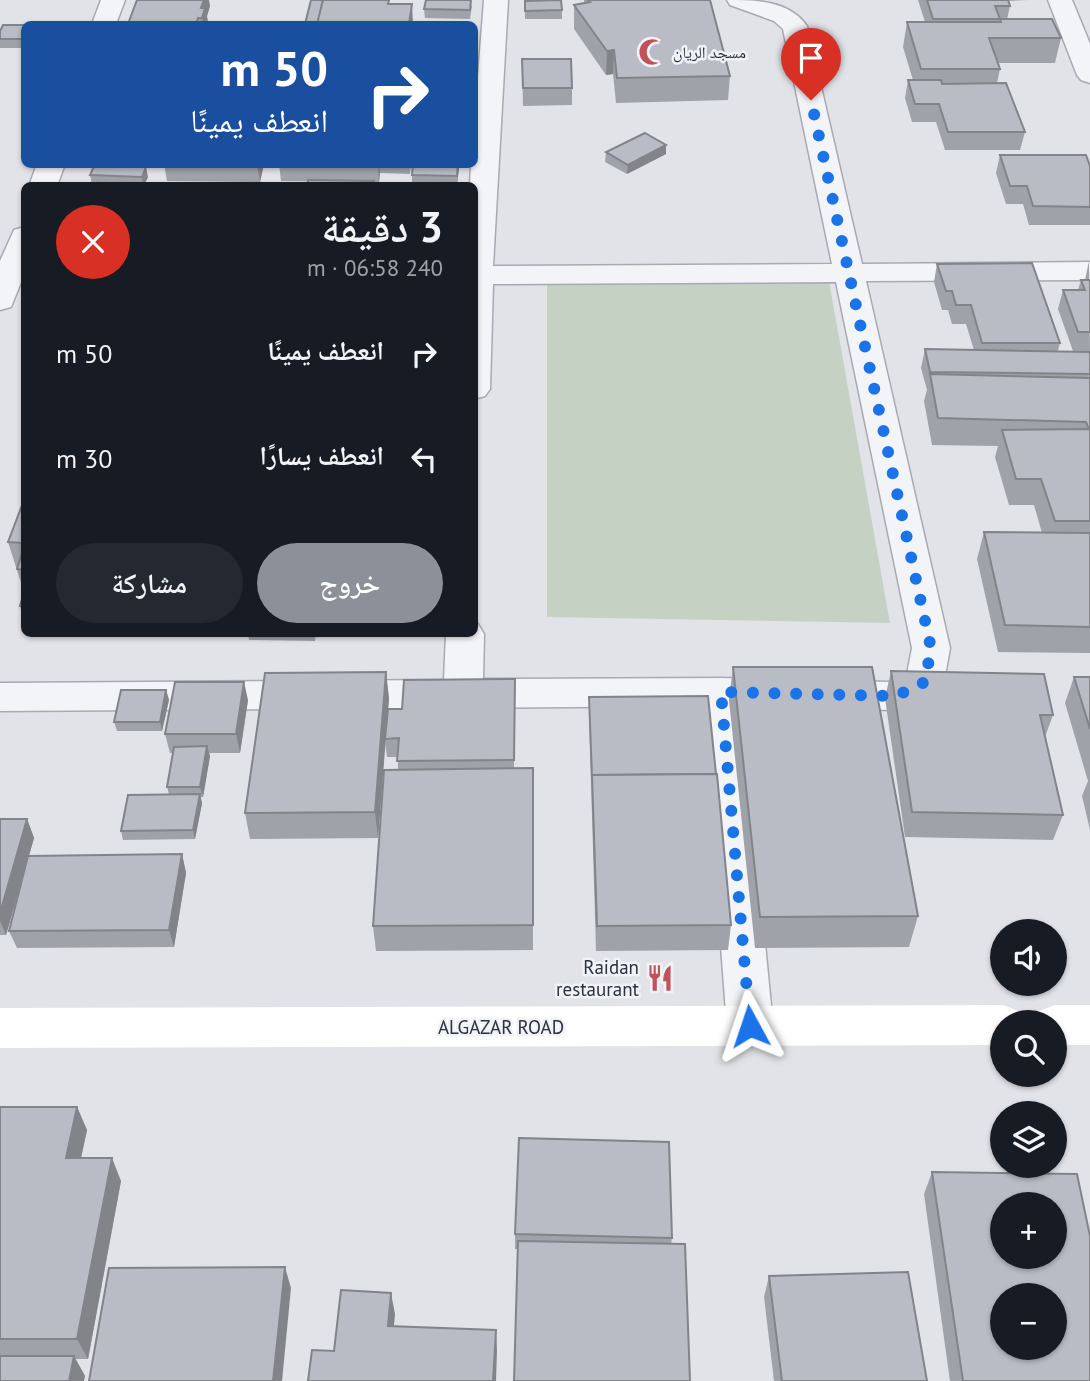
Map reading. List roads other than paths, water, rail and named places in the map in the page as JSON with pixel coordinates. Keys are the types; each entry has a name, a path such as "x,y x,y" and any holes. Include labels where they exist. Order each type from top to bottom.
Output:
{"street":[{"path":"105,21 113,0"},
{"path":"496,0 478,275 1090,271"},
{"path":"0,697 721,692 896,696 925,682 931,648 795,26 783,16 739,0"},
{"path":"1059,0 1090,75"},
{"path":"0,301 14,247"},
{"path":"463,695 465,637"},
{"path":"721,692 750,1026"},
{"name":"ALGAZAR ROAD","path":"0,1028 990,1025"},
{"path":"1067,1025 1090,1025"}],"place":[{"name":"مسجد الريان","path":"652,52"},
{"name":"Raidan restaurant","path":"660,978"}]}
